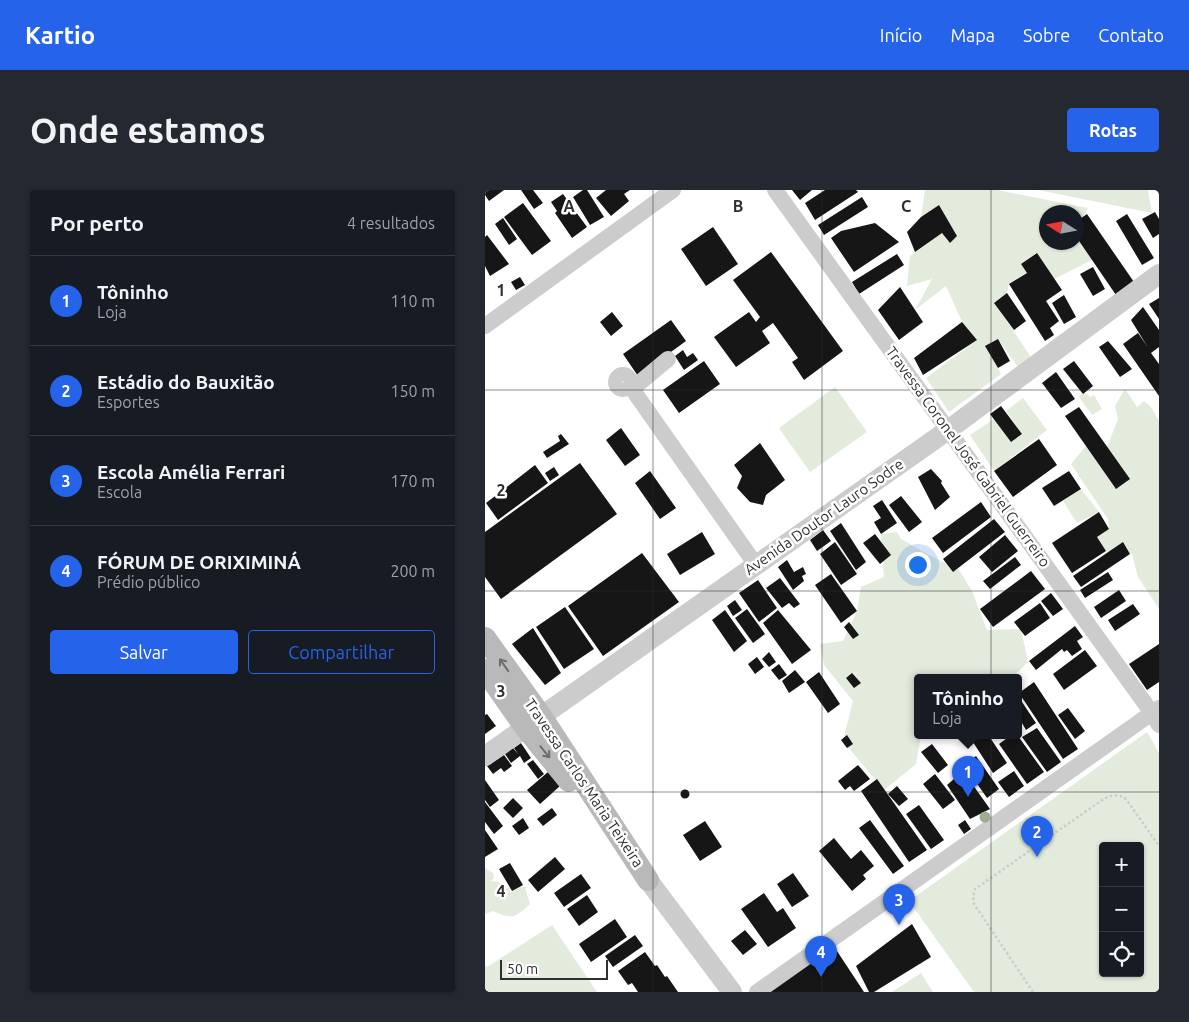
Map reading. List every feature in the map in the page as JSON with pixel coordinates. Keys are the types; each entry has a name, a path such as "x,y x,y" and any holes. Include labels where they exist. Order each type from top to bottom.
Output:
{"main road":[{"name":"Travessa Carlos Maria Teixeira","path":"485,638 533,722 648,880"},
{"name":"Travessa Carlos Maria Teixeira","path":"485,670 533,722"}],"street":[{"path":"485,326 673,190"},
{"name":"Travessa Coronel José Gabriel Guerreiro","path":"775,190 1157,716"},
{"name":"Avenida Doutor Lauro Sodre","path":"485,756 948,430 1159,274"},
{"path":"669,359 631,387 756,566"},
{"path":"757,992 1157,716"},
{"name":"Travessa Carlos Maria Teixeira","path":"648,880 732,992"}],"path":[{"path":"1033,992 974,904 973,896 975,889 1105,798 1113,795 1120,795 1126,799 1159,846"}],"shaded area":[{"path":"925,190 997,190 1073,205 1039,205 1039,250 1084,250 1084,248 1092,260 1054,279 1036,253 1021,264 1027,272 1009,284 1007,293 995,303 1030,356 1020,370 998,339 986,347 1001,374 949,412 926,378 977,340 962,322 946,286 915,310 932,279 907,286 910,256 942,233 950,243 957,236 939,205 921,217"},
{"path":"1038,190 1148,190 1152,213"},
{"path":"835,387 867,432 810,472 779,428"},
{"path":"1125,389 1137,407 1144,401 1151,407 1159,421 1159,609 1138,577 1132,554 1106,551 1097,537 1109,529 1108,519 1071,464 1086,446 1116,489 1107,447 1118,419 1115,406"},
{"path":"1086,393 1090,397 1094,395 1102,409 1092,415 1079,397"},
{"path":"1023,398 1047,430 994,471 970,435 994,419 1011,442 1022,434 1006,411"},
{"path":"1081,489 1099,512 1077,523 1063,501"},
{"path":"897,532 901,539 959,570 972,591 987,630 1021,629 1028,662 1016,674 914,674 914,739 920,739 916,764 884,790 843,741 853,701 824,665 820,644 843,641 857,611 861,587 884,577 881,534"},
{"path":"1147,732 1159,753 1159,992 974,992 909,901"},
{"path":"485,868 493,873 494,878 491,881 498,882 504,888 510,888 510,893 519,887 525,887 530,904 513,916 505,916 493,911 485,914"},
{"path":"552,925 597,992 485,992 485,965 487,967"},
{"path":"921,973 933,992 892,992"}],"building":[{"path":"485,190 504,190 489,201 485,195"},
{"path":"521,190 533,190 543,203 534,209"},
{"path":"583,190 587,190 604,217 590,225 573,197"},
{"path":"606,190 630,190 624,194 629,201 611,216 596,198"},
{"path":"792,190 812,190 800,200"},
{"path":"825,190 856,190 858,192 815,220 805,203"},
{"path":"563,194 587,227 572,238 555,213 557,211 551,202"},
{"path":"862,197 868,207 824,235 818,225"},
{"path":"523,203 551,241 532,255 504,217"},
{"path":"939,205 957,236 950,243 942,233 915,252 907,232 921,217"},
{"path":"1155,212 1159,219 1159,234 1153,238 1142,219"},
{"path":"1087,214 1134,282 1116,295 1084,248 1084,216"},
{"path":"1127,214 1154,258 1142,265 1116,221"},
{"path":"503,218 517,239 509,245 495,224"},
{"path":"875,223 899,242 854,272 831,238 841,231"},
{"path":"713,227 738,264 706,286 681,249"},
{"path":"487,235 509,264 490,276 485,266 485,237"},
{"path":"771,252 843,351 804,380 792,362 798,358 773,323 762,331 770,343 736,367 714,337 749,312 756,322 760,317 733,280"},
{"path":"1037,253 1062,290 1046,301 1059,321 1050,328 1054,335 1045,341 1009,284 1027,273 1021,264"},
{"path":"897,254 904,265 859,294 852,282"},
{"path":"1093,267 1105,289 1093,296 1080,274"},
{"path":"520,277 525,285 516,290 511,282"},
{"path":"900,287 923,322 899,340 878,310"},
{"path":"1007,293 1026,321 1014,330 994,303"},
{"path":"1064,295 1076,317 1064,324 1052,303"},
{"path":"1159,298 1159,319 1149,304"},
{"path":"1143,307 1159,330 1159,347 1151,353 1159,364 1159,396 1123,344 1138,333 1147,346 1131,320"},
{"path":"612,312 623,326 611,336 600,322"},
{"path":"671,320 686,341 638,376 623,354"},
{"path":"962,322 977,340 923,375 914,358"},
{"path":"998,339 1010,361 998,368 985,346"},
{"path":"1108,341 1132,369 1120,377 1099,347"},
{"path":"683,350 687,357 693,353 698,360 684,370 675,356"},
{"path":"704,361 720,384 679,413 663,390"},
{"path":"1074,361 1093,386 1083,394 1063,369"},
{"path":"1056,372 1075,399 1061,408 1042,383"},
{"path":"1001,406 1022,434 1011,442 990,414"},
{"path":"1079,407 1130,479 1116,489 1065,416"},
{"path":"621,428 640,455 625,466 606,440"},
{"path":"561,434 569,444 547,458 543,452 560,441 558,436"},
{"path":"1039,439 1057,465 1013,497 994,471"},
{"path":"760,443 785,480 766,495 763,505 750,502 737,488 742,476 734,465"},
{"path":"580,463 617,514 501,599 485,577 485,532"},
{"path":"535,465 548,483 498,520 486,503"},
{"path":"554,467 559,475 550,481 545,473"},
{"path":"931,469 942,481 941,483 950,497 935,510 918,477"},
{"path":"650,471 676,508 660,519 635,483"},
{"path":"1069,471 1081,489 1054,506 1042,488"},
{"path":"901,496 922,522 909,532 889,505"},
{"path":"882,500 897,523 881,534 874,522 881,518 873,506"},
{"path":"981,502 991,517 943,553 932,538"},
{"path":"1099,512 1109,529 1097,537 1106,551 1072,573 1052,543"},
{"path":"994,519 1005,532 953,572 943,559"},
{"path":"841,523 866,562 856,570 830,531"},
{"path":"823,530 831,541 817,551 810,540"},
{"path":"702,532 715,554 680,575 667,554"},
{"path":"875,534 891,555 880,564 863,543"},
{"path":"1005,535 1018,551 992,572 979,557"},
{"path":"835,542 857,574 841,585 820,554"},
{"path":"1123,542 1130,554 1081,587 1073,576"},
{"path":"642,553 679,602 603,656 568,606"},
{"path":"1015,557 1021,565 990,589 983,581"},
{"path":"787,560 794,572 803,567 806,574 802,576 804,581 793,590 778,567"},
{"path":"1031,571 1045,589 993,627 980,609"},
{"path":"1108,572 1113,580 1085,598 1080,590"},
{"path":"831,574 857,611 841,623 815,585"},
{"path":"780,578 800,604 794,608 789,603 782,608 766,588"},
{"path":"758,580 777,608 759,622 739,593"},
{"path":"1119,590 1126,601 1101,618 1094,607"},
{"path":"1051,593 1063,609 1053,616 1041,601"},
{"path":"735,600 742,610 733,616 727,606"},
{"path":"1040,603 1050,618 1025,636 1014,622"},
{"path":"1133,604 1140,614 1115,631 1108,620"},
{"path":"565,607 594,649 564,669 536,627"},
{"path":"747,609 765,634 753,643 735,618"},
{"path":"725,610 747,641 734,652 712,620"},
{"path":"778,610 811,650 792,664 763,623"},
{"path":"849,622 859,635 853,639 844,627"},
{"path":"1075,626 1083,637 1077,641 1082,649 1072,656 1067,650 1064,652 1062,649 1036,670 1029,661"},
{"path":"533,628 561,673 545,685 512,644"},
{"path":"1159,644 1159,682 1147,690 1129,664"},
{"path":"1085,650 1097,666 1064,690 1053,674"},
{"path":"769,652 776,662 769,667 762,659"},
{"path":"757,657 764,667 755,674 748,664"},
{"path":"779,664 787,675 779,680 771,670"},
{"path":"795,670 805,682 789,693 782,681"},
{"path":"819,672 840,704 828,713 806,682"},
{"path":"852,673 861,683 854,688 846,678"},
{"path":"1034,682 1078,749 1063,759 1022,698 1022,691"},
{"path":"1022,702 1036,723 1026,730 1022,723"},
{"path":"1068,708 1085,731 1075,739 1058,715"},
{"path":"487,714 496,726 485,734 485,715"},
{"path":"1037,728 1061,762 1047,772 1022,737"},
{"path":"847,735 853,744 847,748 841,740"},
{"path":"971,739 991,739 1007,763 993,773"},
{"path":"1006,739 1020,739 1044,772 1027,784 999,744"},
{"path":"521,743 531,758 524,763 520,756 511,763 505,754 513,748 518,754 514,748"},
{"path":"932,744 948,765 938,773 921,752"},
{"path":"504,755 512,766 504,772 501,768 493,774 487,766"},
{"path":"976,756 999,789 987,798 964,765"},
{"path":"533,760 544,774 538,779 527,764"},
{"path":"858,765 870,779 854,791 850,786 845,790 838,781"},
{"path":"963,771 990,809 970,819 947,785"},
{"path":"1014,771 1024,786 1009,797 998,782"},
{"path":"548,772 560,786 540,804 527,790"},
{"path":"935,774 955,800 943,809 923,784"},
{"path":"877,779 927,850 909,862 861,791"},
{"path":"485,780 499,800 490,807 485,800"},
{"path":"897,786 908,799 899,806 888,794"},
{"path":"685,790 689,794 685,798 681,794"},
{"path":"513,798 523,808 513,818 503,808"},
{"path":"485,802 503,826 494,834 485,822"},
{"path":"919,805 944,840 931,849 906,814"},
{"path":"552,808 557,815 543,826 537,819"},
{"path":"523,818 529,828 519,835 512,826"},
{"path":"870,820 904,866 893,874 859,828"},
{"path":"965,820 971,829 964,834 958,825"},
{"path":"705,821 722,847 700,861 683,835"},
{"path":"485,830 498,849 485,857"},
{"path":"834,838 851,859 861,850 874,866 863,875 866,879 852,891 819,851"},
{"path":"555,857 565,869 538,892 528,880"},
{"path":"510,863 523,885 512,891 499,869"},
{"path":"793,873 809,896 792,907 777,884"},
{"path":"581,874 591,888 564,907 554,893"},
{"path":"764,893 777,912 783,908 796,928 768,947 741,909"},
{"path":"587,895 598,912 579,926 567,909"},
{"path":"615,919 627,937 591,962 579,944"},
{"path":"912,924 931,957 874,992 869,992 856,966"},
{"path":"745,930 757,944 743,955 731,941"},
{"path":"635,935 643,946 613,967 605,956"},
{"path":"835,948 864,992 768,992 810,963"},
{"path":"645,952 665,977 667,976 678,992 638,992 632,983 628,985 618,971"}],"place":[{"name":"Tôninho","path":"968,797"},
{"name":"Estádio do Bauxitão","path":"1037,857"},
{"name":"Escola Amélia Ferrari","path":"899,925"},
{"name":"FÓRUM DE ORIXIMINÁ","path":"821,977"}]}
